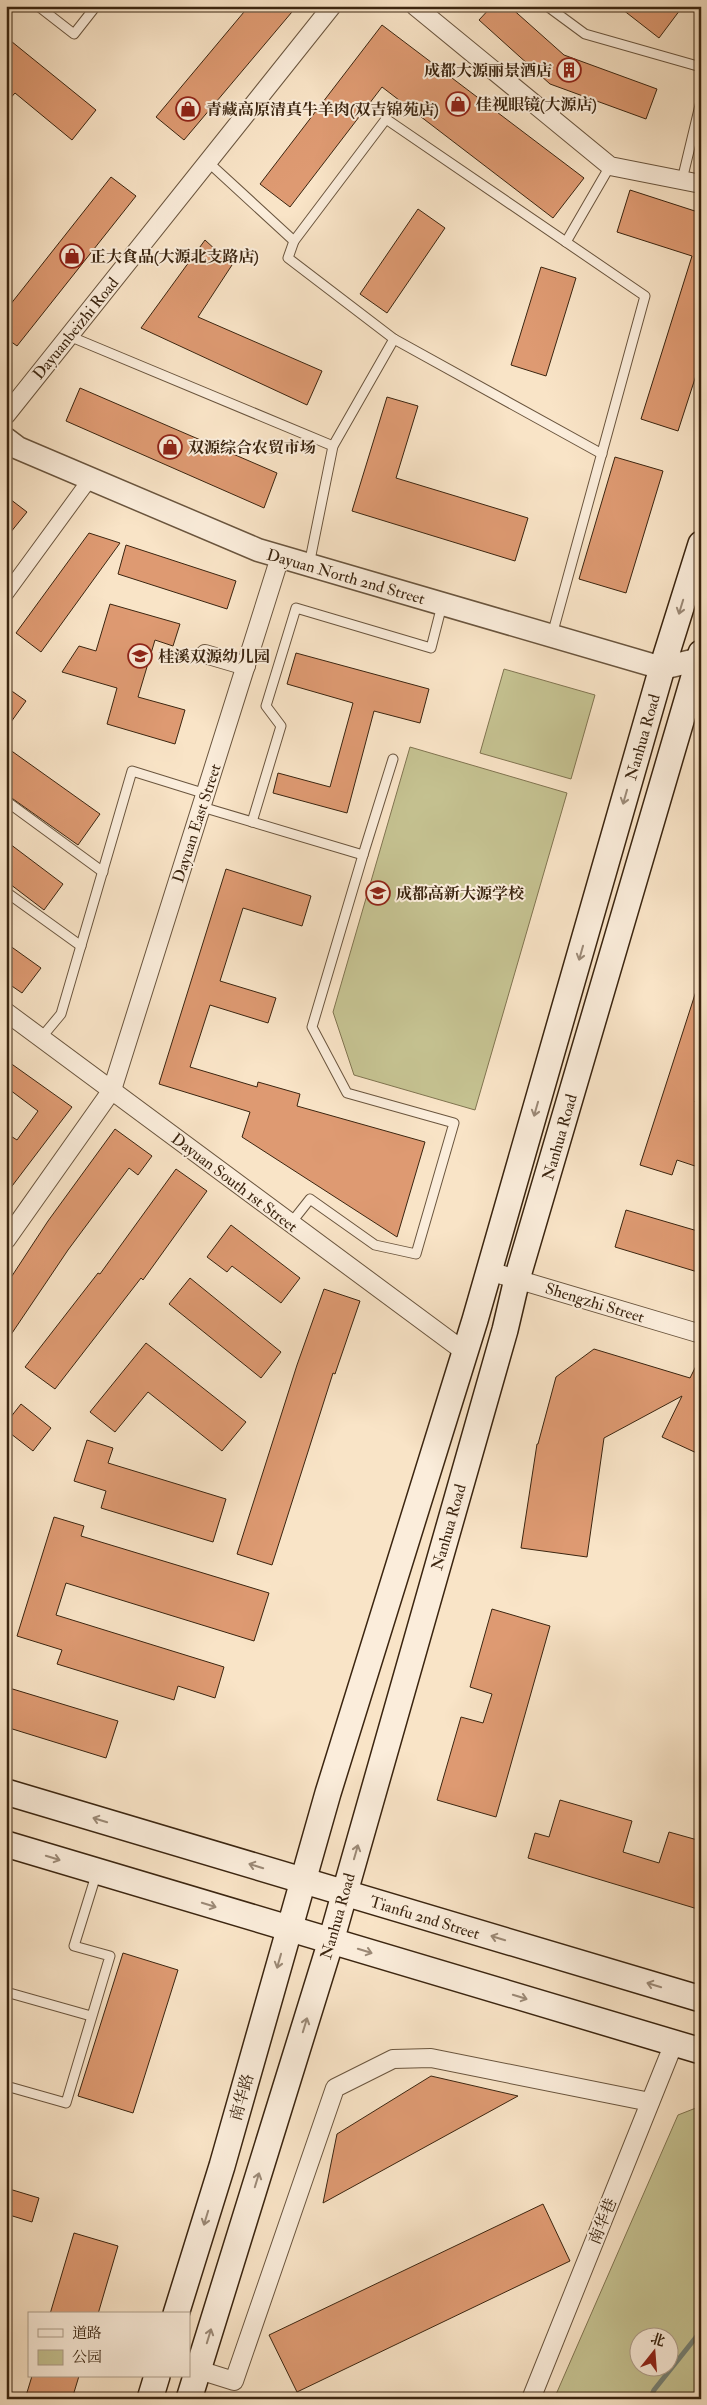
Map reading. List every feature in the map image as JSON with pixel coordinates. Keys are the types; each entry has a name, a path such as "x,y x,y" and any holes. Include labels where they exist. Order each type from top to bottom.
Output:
{"main road":[{"name":"Nanhua Road","path":"302,1880 465,1352 662,668 701,544"},
{"name":"Nanhua Road","path":"189,2399 331,1941 505,1330 517,1279 695,693 700,656"},
{"name":"Tianfu 2nd Street","path":"6,1792 701,1999"},
{"path":"6,1844 701,2050"},
{"name":"南华路","path":"177,2312 222,2166 302,1880"},
{"path":"150,2399 156,2378"}],"street":[{"name":"Dayuanbeizhi Road","path":"6,415 332,6"},
{"path":"415,6 610,166 701,184"},
{"name":"Dayuan North 2nd Street","path":"6,439 18,448 258,550 662,668"},
{"path":"6,594 90,478"},
{"name":"Dayuan East Street","path":"6,1240 112,1090 280,557"},
{"path":"205,654 246,666"},
{"path":"662,668 700,656"},
{"path":"662,668 695,693"},
{"name":"Dayuan South 1st Street","path":"6,1012 465,1352"},
{"name":"Shengzhi Street","path":"489,1271 701,1334"},
{"name":"南华巷","path":"531,2399 674,2042"},
{"path":"199,2370 234,2380 336,2088 394,2059 432,2058 650,2102"}],"lane":[{"path":"38,6 74,34 96,6"},
{"path":"547,6 585,34 701,67"},
{"path":"682,180 701,100"},
{"path":"552,636 646,296 386,120 294,240 288,258 394,339 602,454"},
{"path":"208,162 294,240"},
{"path":"566,242 610,166"},
{"path":"69,336 333,446"},
{"path":"309,565 333,446 394,339"},
{"path":"252,822 281,726 266,706 296,608 431,648 442,604"},
{"path":"291,1223 310,1199 375,1245 416,1254 454,1123 347,1093 312,1027 393,760"},
{"path":"42,1038 61,1014 132,771 252,822 363,855"},
{"path":"6,801 103,872"},
{"path":"6,892 81,946"},
{"path":"6,2086 66,2103 110,1956 74,1946 97,1871"},
{"path":"6,1992 91,2016"}],"green space":[{"path":"504,669 595,695 571,779 480,753"},
{"path":"410,747 567,793 475,1110 354,1075 333,1012"},
{"path":"701,2106 701,2399 554,2399 678,2115"}],"building":[{"path":"249,6 297,6 184,140 156,117"},
{"name":"成都大源丽景酒店","path":"492,6 509,6 564,55 657,89 646,119 550,84 479,20"},
{"path":"618,6 683,6 659,38"},
{"path":"382,25 584,178 553,218 382,87 290,207 260,184"},
{"path":"6,37 96,110 72,140 15,93 6,103"},
{"path":"111,177 136,196 17,346 6,338 6,310"},
{"path":"630,190 701,213 701,360 678,431 641,419 692,256 617,232"},
{"path":"418,209 445,228 387,313 360,294"},
{"path":"205,240 232,265 198,317 322,371 307,405 141,328"},
{"path":"541,267 576,278 546,376 511,365"},
{"name":"双源综合农贸市场","path":"80,388 277,473 264,508 66,421"},
{"path":"387,397 418,406 396,478 528,518 515,561 352,511"},
{"path":"615,457 663,471 626,593 579,579"},
{"path":"6,496 27,512 6,538"},
{"path":"89,533 120,543 41,652 16,633"},
{"path":"126,545 236,581 227,609 118,574"},
{"path":"110,604 180,624 173,646 155,640 138,697 185,710 175,744 107,724 117,688 62,672 79,646 96,651"},
{"path":"296,653 429,689 420,723 374,711 347,813 273,793 278,773 330,787 353,703 287,684"},
{"path":"6,687 26,701 6,729"},
{"path":"6,747 100,814 78,845 6,794"},
{"path":"6,841 63,884 44,910 6,881"},
{"path":"226,869 311,896 302,926 243,908 220,981 276,998 268,1023 210,1005 190,1067 257,1087 258,1082 300,1094 297,1106 425,1142 397,1237 242,1137 250,1112 159,1084"},
{"path":"6,943 41,968 22,993 6,982"},
{"path":"698,985 701,985 701,1084 695,1102 701,1104 701,1168 677,1160 672,1175 640,1165"},
{"path":"6,1060 72,1107 6,1194 6,1133 17,1140 38,1111 6,1087"},
{"path":"115,1129 152,1156 138,1175 129,1168 68,1250 6,1342 6,1285 48,1221"},
{"path":"176,1169 207,1191 143,1280 141,1278 55,1389 25,1367 98,1273 100,1274"},
{"path":"626,1210 701,1232 701,1273 615,1247"},
{"path":"231,1225 300,1278 281,1303 232,1266 227,1272 207,1257"},
{"path":"190,1278 281,1352 261,1378 169,1304"},
{"path":"324,1289 360,1301 335,1374 333,1373 272,1565 237,1554 297,1365"},
{"path":"146,1343 246,1422 222,1451 148,1392 115,1432 90,1412"},
{"path":"594,1349 690,1378 701,1356 701,1455 662,1437 682,1396 604,1438 587,1557 521,1548 537,1444 556,1377"},
{"path":"21,1404 51,1428 33,1451 6,1430 6,1423"},
{"path":"87,1440 113,1448 108,1463 226,1499 213,1542 101,1508 106,1491 74,1481"},
{"path":"54,1517 84,1526 81,1536 269,1593 254,1641 66,1583 56,1615 224,1667 215,1698 178,1686 174,1700 57,1664 62,1650 17,1636"},
{"path":"492,1609 550,1626 496,1817 437,1800 461,1717 483,1723 492,1694 470,1687"},
{"path":"6,1687 118,1721 106,1758 6,1727"},
{"path":"560,1800 632,1821 623,1852 659,1863 669,1832 701,1841 701,1910 528,1858 535,1833 549,1837"},
{"path":"123,1953 178,1970 133,2113 78,2096"},
{"path":"431,2076 518,2096 323,2203 337,2134"},
{"path":"6,2188 39,2198 32,2222 6,2214"},
{"path":"543,2204 570,2261 297,2392 269,2335"},
{"path":"74,2233 118,2246 99,2312 51,2312"},
{"path":"31,2378 78,2378 72,2399 25,2399"}],"waterway":[{"path":"650,2399 654,2390 701,2331"}],"place":[{"name":"成都大源丽景酒店","path":"569,70"},
{"name":"佳视眼镜(大源店)","path":"458,104"},
{"name":"青藏高原清真牛羊肉(双吉锦苑店)","path":"188,109"},
{"name":"正大食品(大源北支路店)","path":"72,256"},
{"name":"双源综合农贸市场","path":"170,447"},
{"name":"桂溪双源幼儿园","path":"140,656"},
{"name":"成都高新大源学校","path":"378,893"}]}
